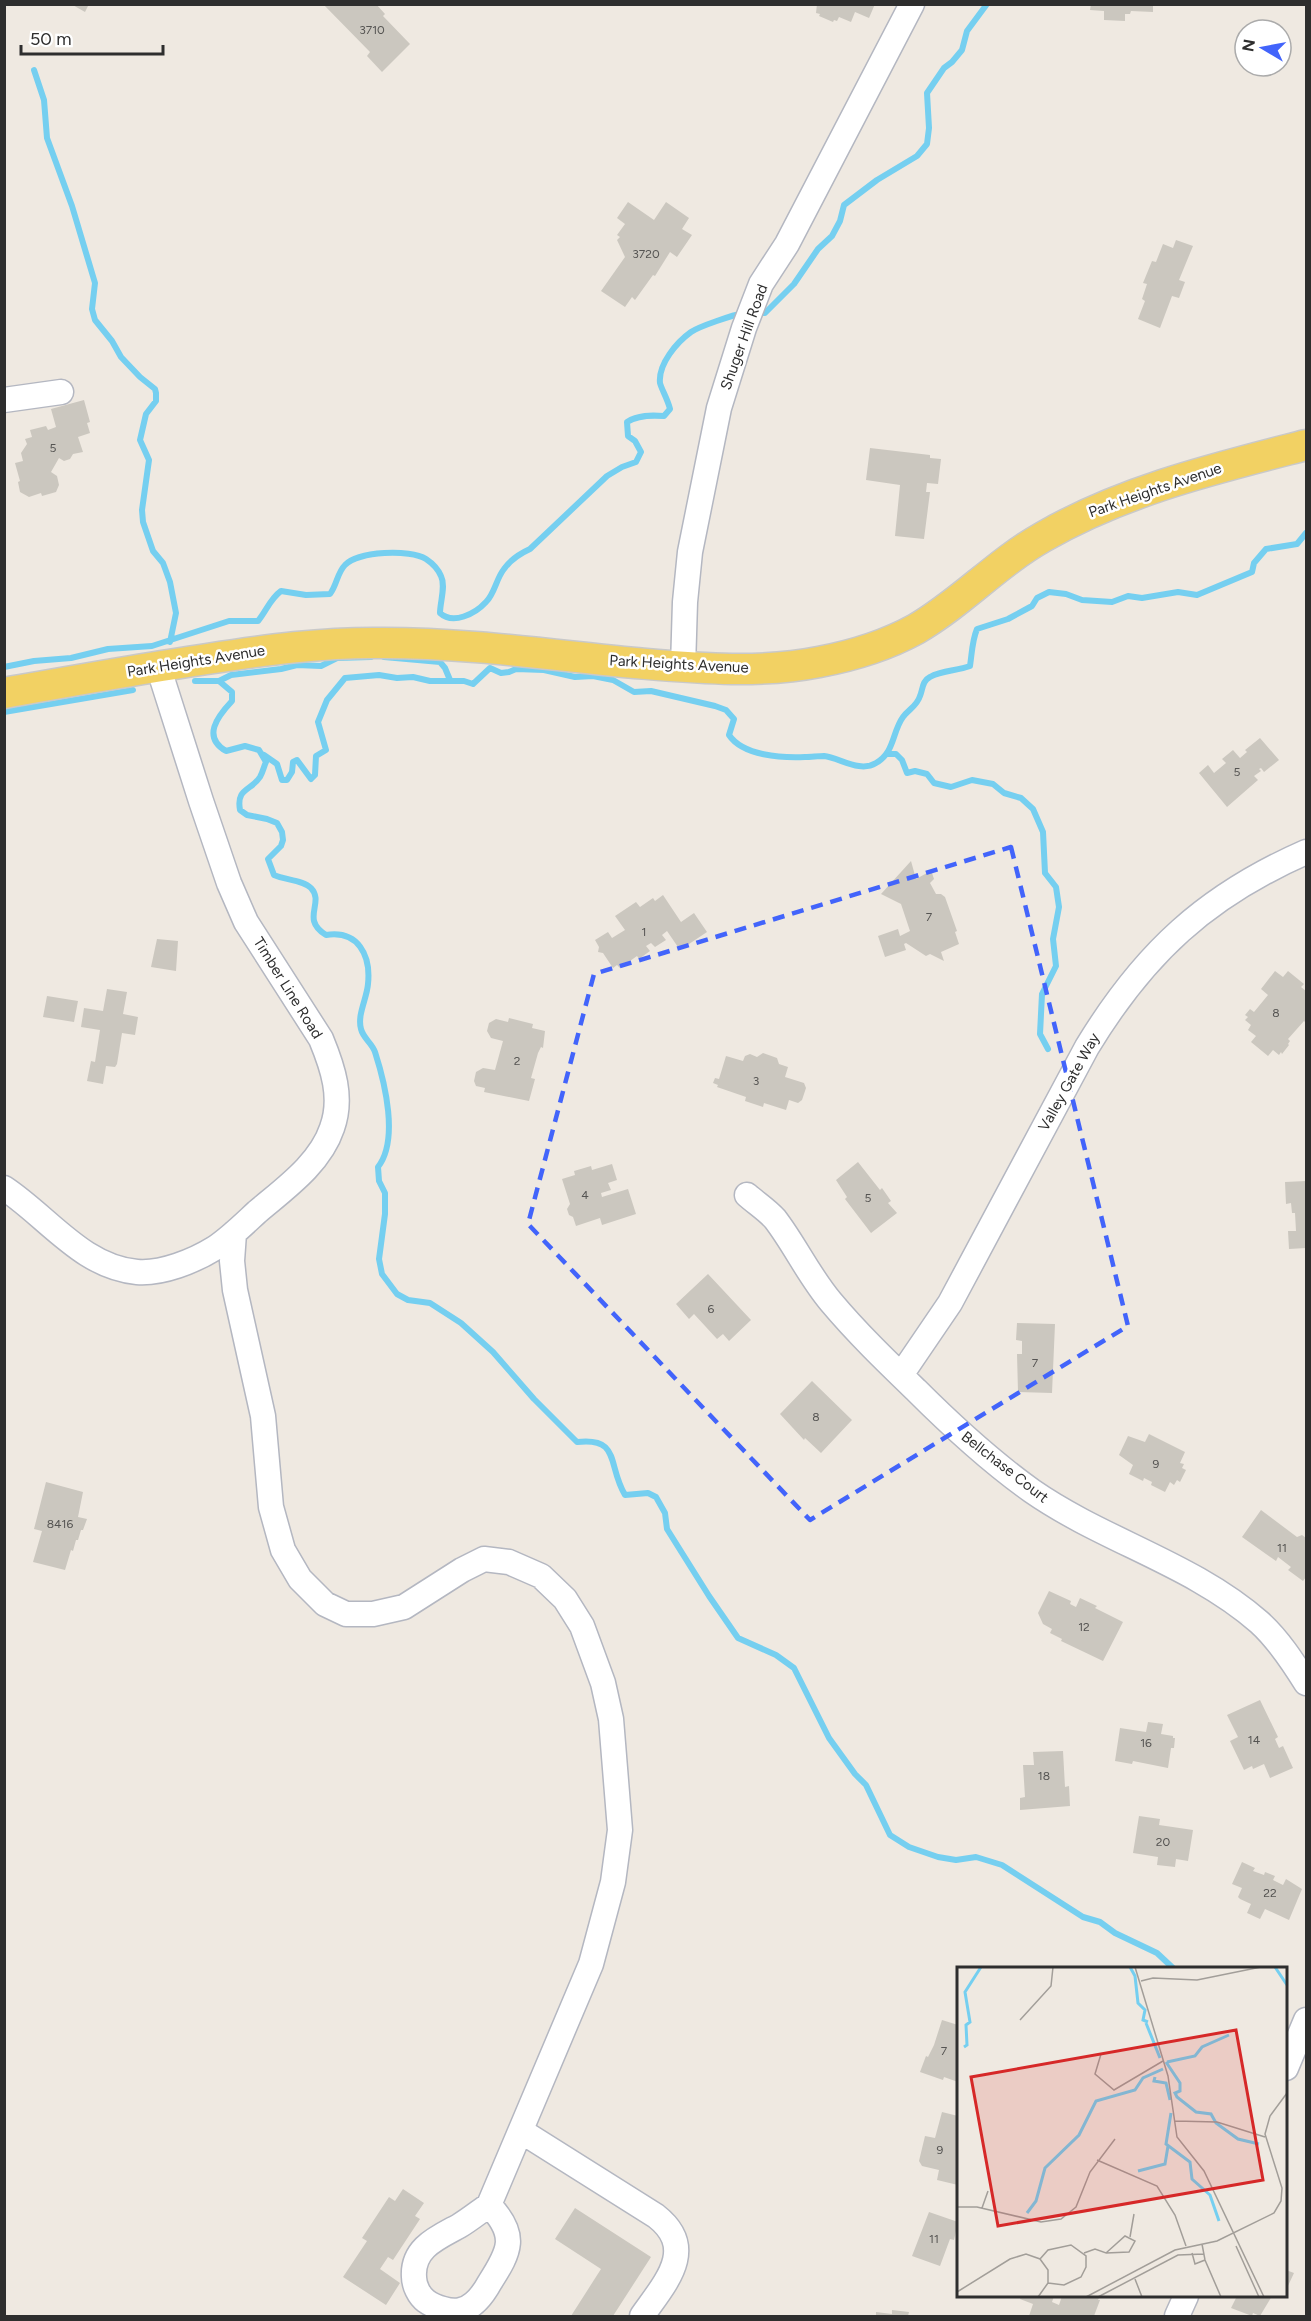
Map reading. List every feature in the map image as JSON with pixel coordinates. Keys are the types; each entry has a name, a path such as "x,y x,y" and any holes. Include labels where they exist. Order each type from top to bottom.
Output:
{"main road":[{"name":"Park Heights Avenue","path":"4,693 158,666 290,647 385,642 718,669 771,668 818,662 867,649 915,629 1039,539 1080,516 1151,489 1234,464 1306,446"}],"street":[{"name":"Shuger Hill Road","path":"683,667 685,602 690,552 718,408 744,328 761,284 787,244 912,4"},
{"path":"4,400 61,392"},
{"name":"Timber Line Road","path":"4,1188 93,1259 116,1268 139,1272 164,1269 194,1259 234,1233 319,1154 332,1128 336,1107 336,1082 321,1039 246,922 229,883 158,666"},
{"name":"Valley Gate Way","path":"901,1376 950,1303 1082,1057 1112,1007 1146,963 1204,910 1266,870 1306,852"},
{"name":"Bellchase Court","path":"747,1195 773,1217 804,1266 864,1340 955,1427 1032,1491 1080,1521 1209,1586 1238,1605 1261,1623 1279,1643 1306,1683"},
{"path":"234,1233 232,1261 235,1290 263,1416 272,1507 283,1550 300,1579 326,1604 346,1614 374,1614 404,1607 462,1570 484,1559 509,1562 541,1576 565,1599 582,1626 603,1683 611,1719 620,1830 613,1882 591,1964 489,2205 460,2225 436,2237 421,2251 413,2268 419,2308 460,2310 474,2302 486,2289 508,2250 507,2234 502,2219 489,2205"},
{"path":"1287,2066 1306,2020"},
{"path":"520,2131 669,2226 676,2240 676,2258 667,2281 642,2316"},
{"path":"1177,2316 1185,2297"}],"highlighted area":[{"path":"1011,847 1128,1326 810,1520 528,1224 594,974"}],"building":[{"path":"71,4 89,4 85,12"},
{"path":"323,4 376,4 385,14 383,16 410,44 382,72 367,56 370,52"},
{"path":"817,4 875,4 869,18 855,12 851,22 839,17 833,22 816,13"},
{"path":"1091,4 1153,4 1153,12 1131,11 1130,14 1125,14 1125,21 1104,20 1104,11 1090,10"},
{"path":"628,202 654,220 666,202 689,218 682,229 692,235 677,257 670,252 655,276 653,275 635,300 632,297 625,307 601,291 625,257 617,240 620,237 617,235 625,224 617,218"},
{"path":"1176,240 1193,246 1179,280 1185,282 1179,298 1172,296 1160,328 1138,319 1145,301 1142,299 1147,284 1143,283 1152,261 1156,262 1163,244 1173,248"},
{"path":"84,400 90,422 87,423 90,433 78,437 83,452 73,454 70,459 64,461 59,458 51,472 57,476 59,485 56,492 29,497 20,492 18,482 20,481 15,463 23,461 21,453 27,444 25,439 32,437 30,430 46,426 48,430 56,427 51,409"},
{"path":"870,448 930,455 930,458 941,459 938,484 927,483 926,492 930,492 924,539 895,536 900,485 866,480"},
{"path":"1260,738 1279,760 1264,772 1261,768 1259,769 1261,771 1254,776 1258,780 1227,807 1199,773 1208,765 1214,773 1226,763 1222,759 1233,750 1240,758 1247,752 1245,750"},
{"path":"911,861 916,879 932,873 934,879 930,883 936,894 945,897 957,931 955,932 959,944 941,952 944,961 930,954 926,956 906,943 904,944 906,950 885,957 878,936 898,929 900,936 910,931 901,904 881,894"},
{"path":"663,895 681,922 694,913 707,932 680,950 667,931 662,935 666,940 655,947 651,943 646,946 650,951 639,959 637,956 620,968 617,965 613,968 603,953 598,952 599,947 595,940 608,932 612,938 625,930 615,916 636,902 640,907 653,898 655,901"},
{"path":"157,939 178,941 176,971 151,967"},
{"path":"1275,971 1283,977 1288,971 1304,984 1301,987 1306,991 1306,1023 1304,1021 1288,1039 1289,1045 1282,1054 1281,1052 1279,1055 1273,1050 1268,1056 1251,1042 1256,1036 1248,1030 1251,1025 1245,1020 1248,1017 1245,1015 1250,1009 1254,1012 1268,995 1261,989"},
{"path":"107,989 127,992 123,1014 138,1017 135,1035 122,1033 117,1064 115,1067 106,1066 103,1084 87,1081 91,1061 95,1062 100,1030 81,1027 84,1008 103,1011"},
{"path":"47,996 78,1001 74,1022 43,1017"},
{"path":"509,1018 533,1024 532,1028 545,1031 543,1048 541,1047 538,1053 531,1078 535,1079 529,1101 484,1092 485,1088 476,1086 474,1081 476,1072 483,1068 495,1070 503,1041 491,1038 487,1031 489,1023 496,1019 508,1022"},
{"path":"763,1053 777,1058 779,1064 788,1067 785,1077 804,1083 806,1088 802,1100 798,1103 789,1100 786,1110 764,1103 763,1107 745,1101 746,1097 717,1087 718,1085 713,1083 715,1078 719,1079 726,1056 743,1061 745,1056 750,1054 757,1057"},
{"path":"858,1162 880,1190 882,1188 891,1201 888,1203 897,1213 871,1233 845,1199 847,1197 836,1180"},
{"path":"612,1164 617,1180 608,1183 611,1190 601,1193 602,1197 628,1189 636,1214 602,1225 600,1218 576,1226 567,1209 570,1204 562,1179 575,1175 574,1171 591,1166 592,1170"},
{"path":"1306,1181 1306,1248 1289,1249 1288,1231 1296,1231 1295,1213 1292,1213 1291,1203 1286,1204 1285,1182"},
{"path":"708,1274 751,1320 729,1341 723,1334 717,1339 694,1314 689,1319 676,1304"},
{"path":"1017,1323 1055,1324 1052,1393 1018,1392 1017,1354 1022,1354 1022,1341 1016,1340"},
{"path":"812,1381 852,1420 821,1453 805,1438 804,1440 780,1414"},
{"path":"1149,1434 1185,1452 1180,1463 1184,1464 1182,1468 1186,1470 1180,1482 1177,1480 1174,1485 1170,1482 1165,1492 1151,1485 1152,1482 1144,1478 1143,1481 1129,1474 1133,1465 1119,1455 1128,1436 1145,1442"},
{"path":"46,1482 83,1492 78,1517 87,1519 73,1551 71,1550 65,1570 33,1562 42,1531 34,1529"},
{"path":"1261,1510 1297,1537 1302,1535 1306,1538 1306,1577 1303,1581 1288,1570 1291,1567 1278,1557 1276,1561 1242,1537"},
{"path":"1049,1591 1071,1601 1070,1604 1076,1607 1080,1598 1123,1622 1103,1661 1061,1641 1062,1639 1050,1633 1052,1629 1043,1624 1038,1613"},
{"path":"1260,1700 1278,1737 1275,1739 1279,1748 1283,1746 1293,1768 1270,1778 1264,1764 1244,1770 1230,1741 1238,1737 1227,1715"},
{"path":"1148,1722 1163,1724 1161,1734 1175,1738 1168,1768 1133,1761 1132,1764 1115,1761 1120,1728 1146,1732"},
{"path":"1063,1751 1065,1787 1069,1786 1070,1806 1020,1810 1020,1798 1025,1797 1023,1765 1034,1765 1033,1752"},
{"path":"1139,1816 1160,1819 1159,1825 1193,1830 1188,1861 1176,1859 1175,1867 1157,1865 1158,1857 1133,1853"},
{"path":"1242,1862 1255,1868 1253,1871 1275,1876 1273,1880 1283,1885 1286,1879 1302,1889 1289,1920 1265,1909 1260,1919 1247,1913 1251,1904 1238,1897 1242,1888 1232,1884"},
{"path":"942,2020 957,2025 957,2082 944,2077 943,2080 920,2072 926,2056 928,2057"},
{"path":"942,2112 957,2116 957,2185 937,2180 939,2170 922,2166 919,2161 925,2136 935,2138"},
{"path":"403,2189 424,2203 415,2216 420,2219 393,2260 388,2257 380,2269 400,2283 386,2305 343,2277 367,2241 362,2238 389,2197 395,2201"},
{"path":"575,2208 651,2257 613,2316 571,2316 601,2269 555,2239"},
{"path":"929,2212 957,2222 954,2240 950,2239 940,2266 912,2256"},
{"path":"1287,2270 1294,2273 1287,2288"},
{"path":"1021,2297 1054,2297 1052,2302 1059,2305 1062,2297 1100,2297 1098,2300 1100,2300 1094,2316 1029,2316 1033,2304 1020,2299"},
{"path":"1236,2297 1271,2297 1260,2316 1253,2313 1252,2316 1231,2308"},
{"path":"892,2310 909,2312 908,2316 876,2316 876,2312 892,2314"}],"waterway":[{"path":"757,313 765,313 794,284 818,249 832,236 840,221 844,205 877,180 917,156 927,144 929,128 927,93 944,68 962,50 967,31 987,4"},
{"path":"34,70 44,100 47,138 72,206 95,283 92,309 95,320 112,341 121,357 155,389 156,393 156,401 146,414 140,440 149,460 142,510 143,522 153,551 163,563 170,582 176,613 170,642"},
{"path":"4,667 34,661 71,658 108,649 152,646 229,621 258,621 271,601 281,591 306,595 330,594 345,565 352,560 372,554 408,554 426,559 437,569 442,580 440,613 451,618 464,617 489,598 501,573 512,560 530,549 607,476 636,462 641,452 635,441 628,436 627,422 645,416 664,416 670,409 660,383 660,376 665,361 680,342 691,332 702,327 744,313"},
{"path":"264,755 277,764 282,780 287,780 292,772 293,762 297,760 311,779 315,775 316,756 326,750 318,722 327,700 345,678 379,675 397,678 413,677 430,681 464,681 473,684 490,668 501,673 516,669 544,670 575,677 593,676 613,680 634,692 651,691 715,706 726,710 734,719 729,735 735,742 753,751 785,757 824,756 857,766 870,766 887,753 899,723 917,702 927,679 939,673 970,666 977,629 1008,619 1032,606 1037,598 1049,592 1066,594 1082,600 1112,602 1128,596 1142,598 1178,592 1197,595 1252,572 1254,563 1266,549 1297,544 1306,533"},
{"path":"195,681 219,681 231,675 297,665 321,666 337,658 371,657"},
{"path":"384,657 440,662 450,680"},
{"path":"219,681 232,692 232,701 217,720 213,733 215,740 226,751 245,746 259,750 266,762 260,777 245,790 239,803 240,810 247,815 277,823 282,832 281,846 268,859 274,875 303,883 311,888 316,899 314,917 318,929 326,935 337,934 354,941 360,947 367,963 368,984 360,1024 364,1035 374,1049 379,1065 386,1095 389,1127 388,1142 378,1167 379,1181 385,1193 385,1214 379,1259 382,1274 397,1294 408,1300 430,1303 461,1323 493,1352 534,1399 577,1442 601,1444 607,1449 625,1495 648,1493 656,1497 665,1513 667,1529 738,1638 776,1655 794,1668 829,1738 855,1774 866,1785 890,1835 909,1847 938,1857 956,1860 976,1857 1002,1865 1083,1917 1100,1922 1115,1933 1157,1953 1172,1967"},
{"path":"4,712 133,690"},
{"path":"887,754 896,754 902,760 907,773 915,771 927,774 934,783 951,787 972,780 993,784 1004,793 1021,798 1033,809 1043,832 1045,873 1056,887 1059,907 1053,939 1056,966 1042,994 1040,1034 1048,1049"}]}
